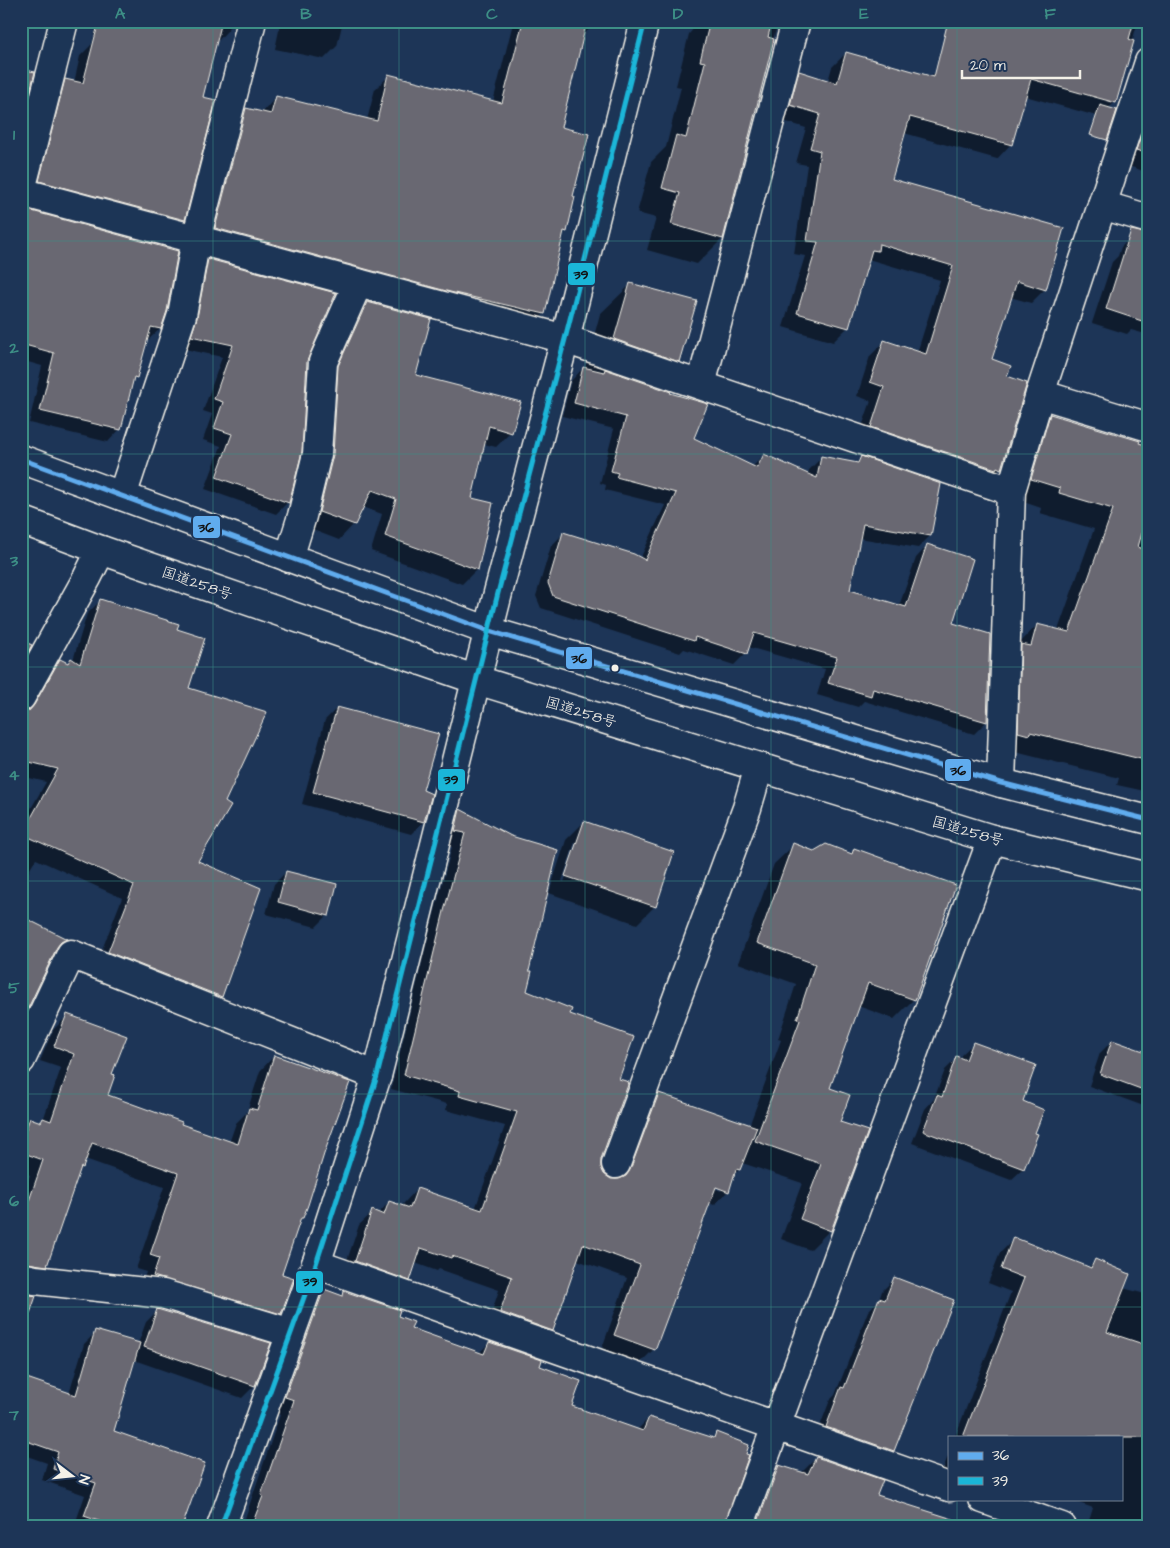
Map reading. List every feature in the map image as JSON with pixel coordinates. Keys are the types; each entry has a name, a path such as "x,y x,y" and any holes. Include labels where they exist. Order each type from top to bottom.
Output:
{"main road":[{"path":"64,21 21,191 565,339 1011,490"},
{"path":"122,496 182,315 196,239 252,21"},
{"path":"221,1527 316,1264 378,1076 489,631 645,21"},
{"path":"701,385 796,21"},
{"path":"1001,783 1011,490 1040,394 1149,62"},
{"path":"1102,205 1149,219"},
{"path":"289,558 302,516 317,454 323,362 358,282"},
{"path":"1040,394 1149,426"},
{"path":"21,460 489,631 1001,783 1149,820"},
{"name":"国道258号","path":"21,520 101,550 478,680 992,839 1149,877"},
{"path":"21,697 101,550"},
{"path":"616,1164 744,818 760,767"},
{"path":"739,1527 992,839"},
{"path":"21,1060 71,954 378,1076"},
{"path":"316,1264 948,1487"},
{"path":"21,1277 163,1294 291,1333"},
{"path":"986,1500 1062,1527"}],"building":[{"path":"99,21 222,21 203,97 216,100 185,220 39,181 65,79 83,83"},
{"path":"523,21 587,21 561,127 589,134 573,196 575,197 567,232 564,231 545,314 450,292 215,228 246,108 271,114 276,96 377,121 388,74 502,103"},
{"path":"710,21 772,21 768,37 774,39 723,239 671,224 680,193 662,188 676,135 686,138 705,62 700,61"},
{"path":"948,21 1134,21 1129,39 1134,41 1116,103 1031,79 1012,145 910,117 892,179 1064,228 1046,290 1017,281 992,359 1011,366 1007,376 1027,383 1001,469 997,467 996,469 871,427 884,387 870,382 884,340 926,354 953,266 879,244 878,251 872,250 849,328 797,313 818,242 807,241 820,151 810,148 820,114 790,105 799,71 837,83 846,52 934,77"},
{"path":"21,69 35,72 21,126"},
{"path":"1100,105 1117,110 1107,140 1090,135"},
{"path":"1146,120 1149,121 1149,154 1136,150"},
{"path":"21,208 178,251 167,311 161,329 151,327 137,378 134,377 121,430 40,411 54,353 21,344"},
{"path":"1131,230 1149,234 1149,302 1142,321 1106,309"},
{"path":"208,259 336,293 307,361 302,452 289,503 216,477 232,434 214,428 223,402 214,399 233,345 191,336 197,318"},
{"path":"630,283 697,301 679,362 614,339"},
{"path":"367,302 431,319 416,375 521,402 512,433 489,426 472,498 493,503 478,570 385,536 396,499 372,490 355,525 319,512 333,455 338,366"},
{"path":"583,367 604,372 605,369 670,393 708,404 694,438 757,468 764,454 817,478 821,456 858,463 861,456 941,484 931,536 863,524 850,590 906,607 927,544 973,559 953,623 990,634 987,722 873,689 871,696 828,683 837,657 754,633 747,654 695,637 694,641 553,596 548,583 563,532 634,554 645,560 676,493 616,477 618,473 611,471 626,417 574,403"},
{"path":"1050,414 1140,441 1139,443 1149,446 1149,509 1138,547 1149,551 1149,761 1030,732 1029,735 1018,732 1021,644 1031,646 1037,624 1069,632 1113,509 1059,493 1060,488 1031,479"},
{"path":"100,599 179,624 177,629 205,638 189,688 267,712 225,802 231,806 198,861 261,888 222,997 108,952 134,885 22,834 58,769 21,760 21,713 29,711 34,705 60,659 68,663 71,658 80,664"},
{"path":"21,640 32,645 21,664"},
{"path":"337,707 439,734 423,790 432,794 424,822 313,792"},
{"path":"460,809 511,836 558,850 529,971 532,971 527,991 572,1009 570,1014 634,1037 619,1079 629,1082 601,1159 601,1167 604,1174 611,1179 619,1179 626,1176 630,1170 659,1093 757,1127 740,1170 736,1169 729,1192 716,1187 655,1350 614,1335 640,1265 583,1244 553,1331 500,1312 512,1277 452,1256 451,1258 421,1248 410,1281 355,1261 372,1210 384,1215 389,1201 410,1208 417,1188 482,1210 517,1112 459,1096 460,1091 404,1075 465,833 455,831"},
{"path":"584,821 674,852 656,907 565,876"},
{"path":"793,843 814,851 826,844 852,854 854,848 956,885 915,1000 868,983 830,1088 850,1095 840,1122 868,1131 831,1231 800,1219 821,1164 755,1141 800,1020 797,1019 815,964 757,943"},
{"path":"286,871 337,884 329,916 278,902"},
{"path":"21,916 67,939 57,947 21,1023"},
{"path":"67,1014 127,1036 112,1074 115,1075 108,1095 238,1144 249,1108 257,1110 274,1055 350,1082 282,1274 294,1278 281,1314 153,1276 159,1258 150,1255 178,1173 92,1143 83,1168 81,1167 47,1266 21,1262 21,1224 43,1160 21,1152 21,1141 30,1118 41,1122 43,1118 51,1121 74,1054 54,1046"},
{"path":"1112,1040 1149,1053 1149,1092 1100,1074"},
{"path":"973,1042 1036,1065 1023,1101 1044,1110 1035,1133 1038,1134 1024,1169 923,1131 937,1095 942,1097 956,1056 966,1060"},
{"path":"1013,1237 1091,1268 1095,1259 1130,1274 1107,1332 1149,1346 1149,1437 963,1436 1024,1278 1001,1269"},
{"path":"894,1277 954,1300 894,1451 826,1427 841,1387 844,1388 879,1298 885,1300"},
{"path":"324,1289 343,1296 344,1291 400,1310 398,1316 414,1322 411,1328 484,1354 489,1342 542,1360 540,1366 581,1381 572,1406 643,1431 649,1417 714,1438 716,1432 749,1445 746,1454 749,1455 724,1527 251,1527 294,1400 285,1397"},
{"path":"21,1293 36,1296 26,1325 21,1324"},
{"path":"157,1309 271,1343 255,1386 144,1347"},
{"path":"95,1330 140,1343 114,1431 205,1463 182,1527 116,1527 84,1516 96,1483 53,1469 58,1452 21,1439 21,1376 76,1395"},
{"path":"816,1457 883,1480 877,1495 956,1520 955,1527 756,1527 779,1465 808,1474"}],"transit line":[{"name":"39","path":"221,1527 316,1264 377,1076 498,593 565,339 645,21"},
{"name":"36","path":"21,459 489,631 1001,783 1149,820"}]}
